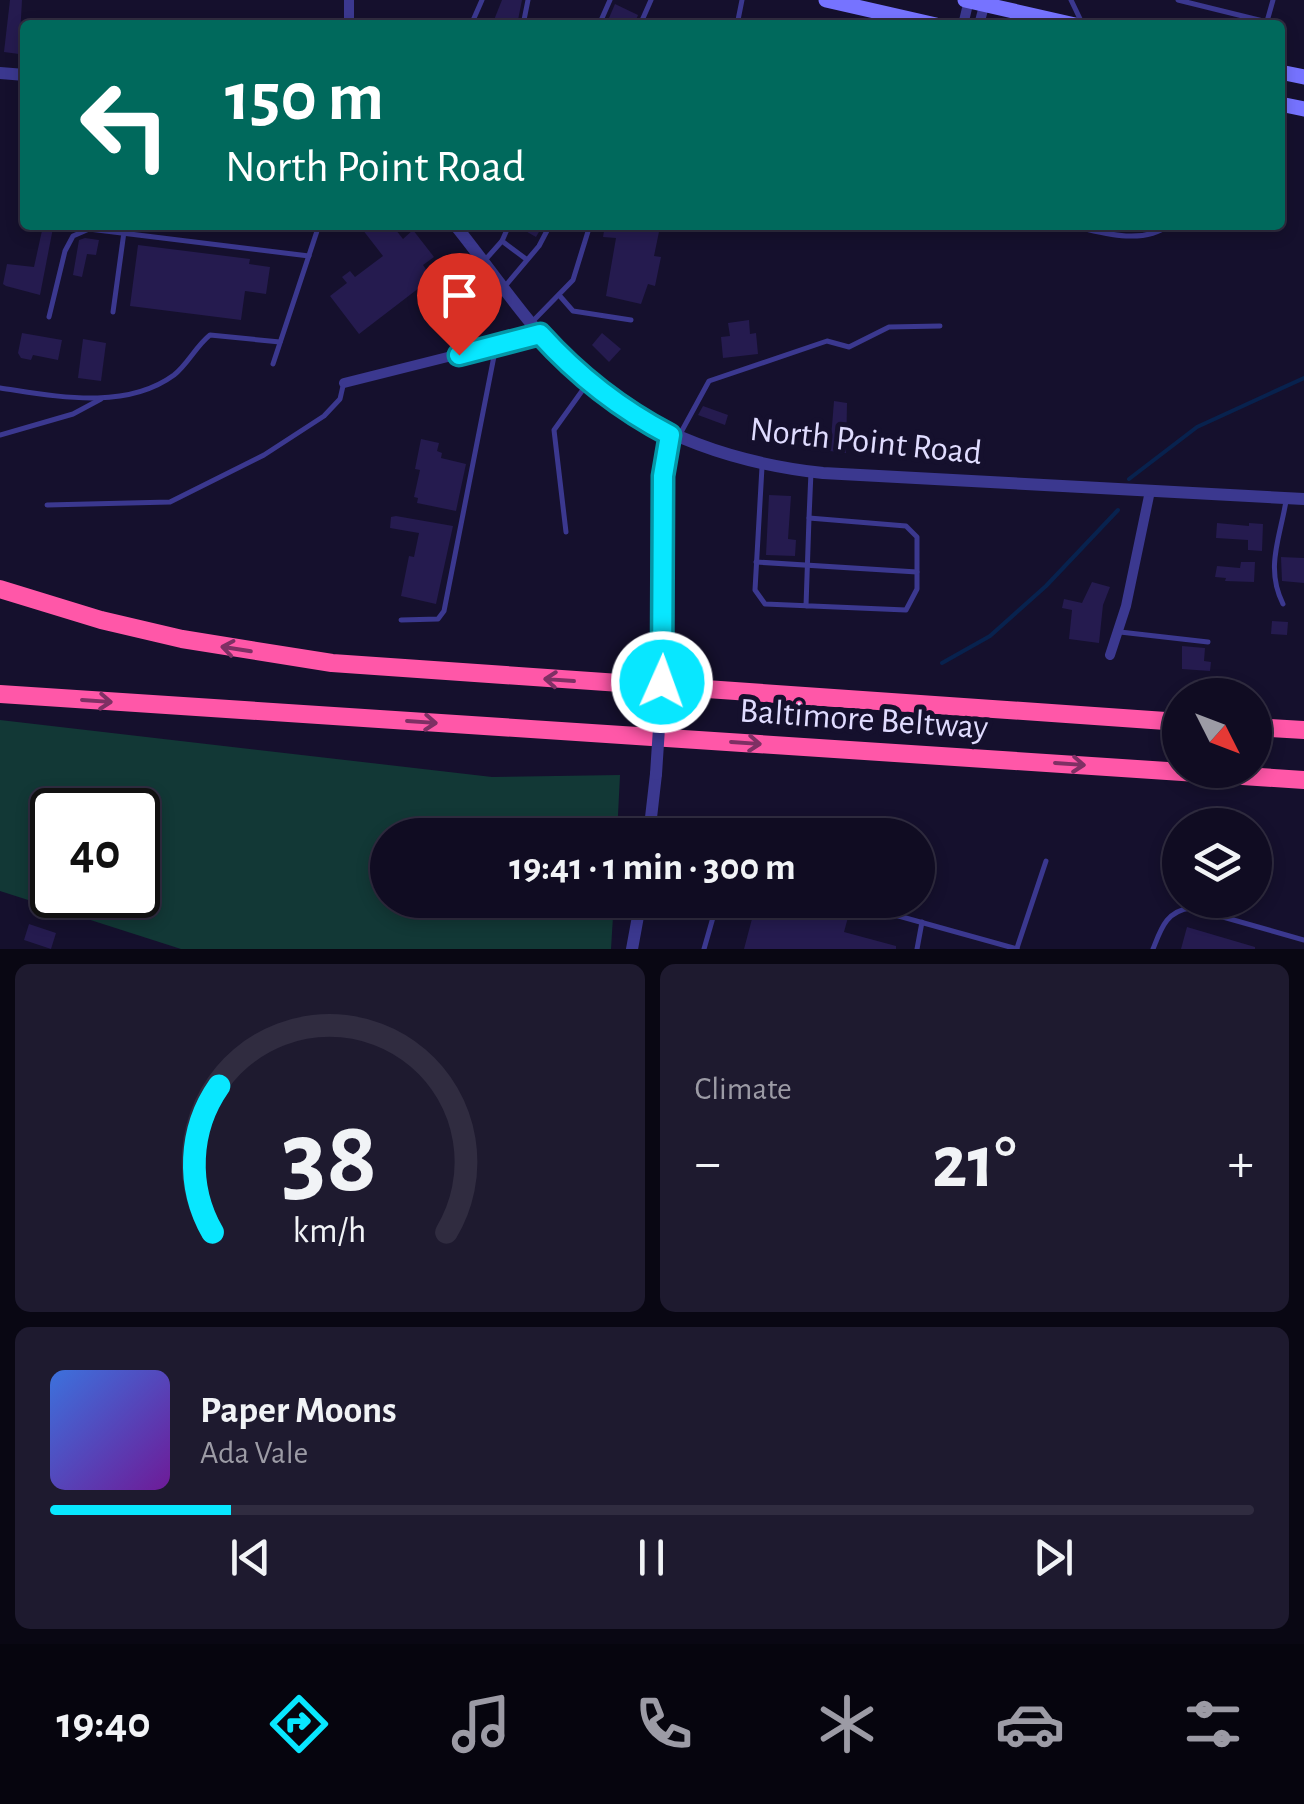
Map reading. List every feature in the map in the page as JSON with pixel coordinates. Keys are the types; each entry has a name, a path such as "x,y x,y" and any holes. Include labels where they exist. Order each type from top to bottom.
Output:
{"highway":[{"name":"Baltimore Beltway","path":"0,588 101,620 182,640 332,663 1162,721"},
{"name":"Baltimore Beltway","path":"0,694 1304,780"},
{"path":"1272,727 1304,729"}],"main road":[{"path":"826,0 914,20"},
{"path":"974,1 1018,5 1064,20"}],"street":[{"name":"North Point Road","path":"458,230 535,328 588,381 632,414 707,450 811,472 1304,499"},
{"path":"344,383 496,346 535,328"},
{"path":"651,818 664,652 663,476 674,437"},
{"path":"1110,655 1126,606 1150,490"},
{"path":"632,949 638,918"}],"lane":[{"path":"1178,0 1255,20"},
{"path":"49,316 65,250 73,236 87,230"},
{"path":"101,230 309,256"},
{"path":"273,364 317,230"},
{"path":"484,262 507,230"},
{"path":"504,288 547,230"},
{"path":"535,328 574,280 589,230"},
{"path":"1091,230 1116,236 1163,230"},
{"path":"113,312 124,232"},
{"path":"502,241 526,258"},
{"path":"559,294 572,312 631,320"},
{"path":"674,437 709,381 717,376 826,341 849,347 889,327 940,326"},
{"path":"0,435 72,414 104,398 163,382 178,372 210,335 280,342"},
{"path":"401,620 438,619 444,611 496,346"},
{"path":"566,532 554,430 588,381"},
{"path":"47,505 170,502 264,454 324,416 340,399 344,383"},
{"path":"0,388 104,398"},
{"path":"762,464 754,590 766,604 906,610 917,589 918,537 906,526 809,518"},
{"path":"806,606 811,472"},
{"path":"1283,604 1272,564 1287,498"},
{"path":"756,562 917,572"},
{"path":"1117,632 1208,642"},
{"path":"907,918 1017,949 1046,860"},
{"path":"1153,949 1169,917 1190,908 1304,940"},
{"path":"704,949 713,918"},
{"path":"917,949 922,922"}],"green space":[{"path":"0,720 492,777 620,775 618,818 370,818 370,918 613,918 611,949 181,949 84,918 160,918 160,788 30,788 30,901 0,891"}],"building":[{"path":"10,0 22,0 19,54 4,52"},
{"path":"502,0 522,0 518,20 494,20"},
{"path":"615,4 638,15 636,20 608,20"},
{"path":"42,230 53,230 40,295 3,284 7,264 34,267"},
{"path":"363,230 396,230 403,239 413,230 434,257 423,265 432,278 359,334 330,296 347,283 342,277 350,271 355,277 383,256"},
{"path":"604,230 659,230 654,256 661,257 655,286 648,284 641,304 606,296 616,238 603,237"},
{"path":"79,240 99,240 96,255 87,254 82,277 73,275"},
{"path":"138,245 250,259 249,264 270,267 266,294 245,291 241,320 130,306"},
{"path":"749,320 750,334 756,333 758,354 723,358 721,337 730,336 728,323"},
{"path":"22,333 62,340 58,360 33,355 31,360 21,358 18,353"},
{"path":"602,333 621,349 609,362 592,345"},
{"path":"83,339 106,343 101,381 78,378"},
{"path":"834,401 847,403 846,453 830,451"},
{"path":"703,406 728,415 725,425 698,415"},
{"path":"421,439 439,443 437,451 442,453 441,458 466,464 456,511 417,503 418,498 414,497"},
{"path":"769,495 791,496 788,539 796,540 795,556 766,555"},
{"path":"391,517 453,526 436,604 401,596 409,556 414,557 419,533 390,528"},
{"path":"1217,523 1263,524 1262,551 1248,550 1248,540 1216,538"},
{"path":"1281,557 1304,558 1304,583 1282,581"},
{"path":"1241,562 1255,562 1254,582 1215,577 1217,566 1240,568"},
{"path":"1092,582 1110,587 1103,605 1099,643 1069,639 1072,610 1062,608 1064,599 1082,603"},
{"path":"1272,621 1288,622 1287,635 1271,634"},
{"path":"1182,646 1205,648 1204,661 1211,662 1210,671 1182,669"},
{"path":"752,918 848,918 844,932 896,946 896,949 744,949"},
{"path":"29,924 56,933 51,949 24,940"},
{"path":"1187,927 1255,947 1255,949 1181,949"}],"waterway":[{"path":"1129,479 1197,427 1304,378"},
{"path":"942,663 990,636 1046,586 1118,510"}],"route":[{"path":"459,355 540,334 607,396 670,435 663,476 662,682"}]}
